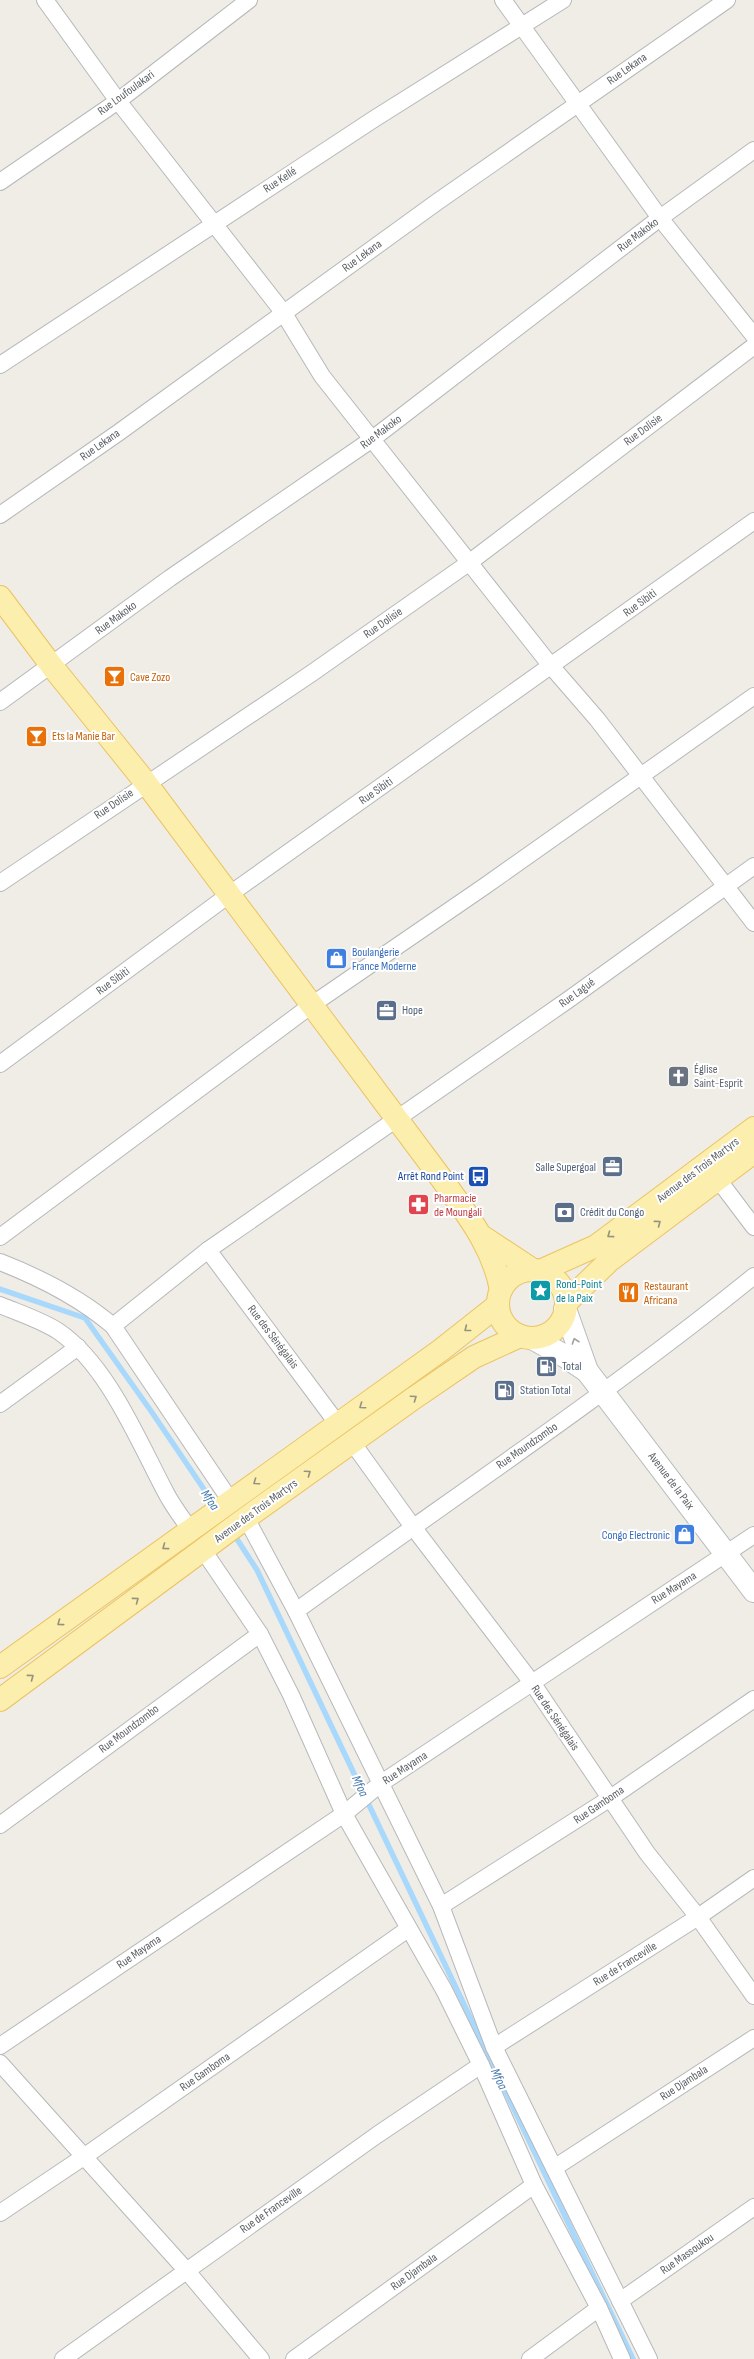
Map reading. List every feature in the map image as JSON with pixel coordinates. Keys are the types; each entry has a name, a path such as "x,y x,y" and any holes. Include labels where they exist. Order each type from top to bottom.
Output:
{"main road":[{"path":"0,597 51,665 146,783 313,1004 482,1236 493,1258 500,1298 501,1318 508,1329 526,1337 544,1336 554,1330 562,1320 566,1306 564,1292 558,1283 550,1275 536,1271 482,1236"},
{"name":"Avenue des Trois Martyrs","path":"536,1271 596,1246 754,1128"},
{"name":"Avenue des Trois Martyrs","path":"566,1306 609,1260 717,1178 754,1152"},
{"path":"500,1298 512,1276 522,1272 536,1271"},
{"name":"Avenue des Trois Martyrs","path":"0,1667 224,1504 441,1350 500,1298"},
{"name":"Avenue de la Paix","path":"566,1306 587,1371"},
{"name":"Avenue des Trois Martyrs","path":"0,1700 238,1523 474,1357 526,1337"},
{"name":"Avenue de la Paix","path":"526,1337 563,1355 587,1371 754,1591"}],"street":[{"path":"45,0 118,101 215,223 283,312 322,376 371,440 470,562 551,666 597,719 754,923"},
{"name":"Rue Loufoulakari","path":"0,182 118,101 249,0"},
{"path":"504,0 660,218 754,336"},
{"name":"Rue Kellé","path":"0,365 374,119 563,0"},
{"name":"Rue Lekana","path":"0,515 118,433 283,312 727,0"},
{"name":"Rue Makoko","path":"0,702 170,578 371,440 660,218 754,150"},
{"name":"Rue Dolisie","path":"0,883 146,783 312,673 470,562 754,346"},
{"name":"Rue Sibiti","path":"0,1064 230,894 754,521"},
{"path":"0,1237 313,1004 642,776 754,696"},
{"name":"Rue Lagué","path":"113,1326 208,1250 754,866"},
{"path":"717,1178 754,1226"},
{"name":"Rue des Sénégalais","path":"208,1250 337,1423"},
{"path":"0,1262 34,1276 69,1294 94,1310 113,1326 224,1504"},
{"name":"Rue Moundzombo","path":"296,1611 604,1393 683,1334 754,1276"},
{"path":"0,1305 57,1330 78,1347 98,1372 134,1431 166,1493 193,1527"},
{"path":"0,1404 78,1347"},
{"name":"Rue des Sénégalais","path":"352,1442 413,1527 533,1684 647,1854 698,1917 754,1996"},
{"path":"238,1523 296,1611 441,1906 494,2047 649,2359"},
{"name":"Rue Mayama","path":"0,2046 344,1814 380,1784 533,1684 632,1615 754,1535"},
{"path":"207,1547 260,1634 291,1695 344,1814 444,1990 481,2065 534,2185 599,2308 622,2359"},
{"name":"Rue Moundzombo","path":"0,1825 260,1634"},
{"name":"Rue Gamboma","path":"441,1906 609,1799 754,1698"},
{"name":"Rue de Franceville","path":"494,2047 698,1917 754,1878"},
{"name":"Rue Gamboma","path":"0,2213 84,2156 408,1929"},
{"name":"Rue Djambala","path":"554,2168 754,2038"},
{"path":"0,2063 186,2270 261,2359"},
{"name":"Rue de Franceville","path":"63,2359 186,2270 481,2065"},
{"name":"Rue Djambala","path":"294,2359 534,2185"},
{"name":"Rue Massoukou","path":"620,2301 754,2208"},
{"path":"530,2359 599,2308"}],"waterway":[{"name":"Mfoa","path":"0,1289 85,1318 151,1411 216,1507"},
{"name":"Mfoa","path":"233,1533 257,1570 633,2359"}],"place":[{"name":"Cave Zozo","path":"114,677"},
{"name":"Ets la Manie Bar","path":"37,736"},
{"name":"Boulangerie France Moderne","path":"336,959"},
{"name":"Hope","path":"386,1010"},
{"name":"Église Saint-Esprit","path":"679,1076"},
{"name":"Salle Supergoal","path":"612,1167"},
{"name":"Arrêt Rond Point","path":"479,1176"},
{"name":"Pharmacie de Moungali","path":"418,1205"},
{"name":"Crédit du Congo","path":"564,1212"},
{"name":"Rond-Point de la Paix","path":"541,1291"},
{"name":"Restaurant Africana","path":"628,1293"},
{"name":"Total","path":"546,1366"},
{"name":"Station Total","path":"504,1390"},
{"name":"Congo Electronic","path":"685,1535"}]}
